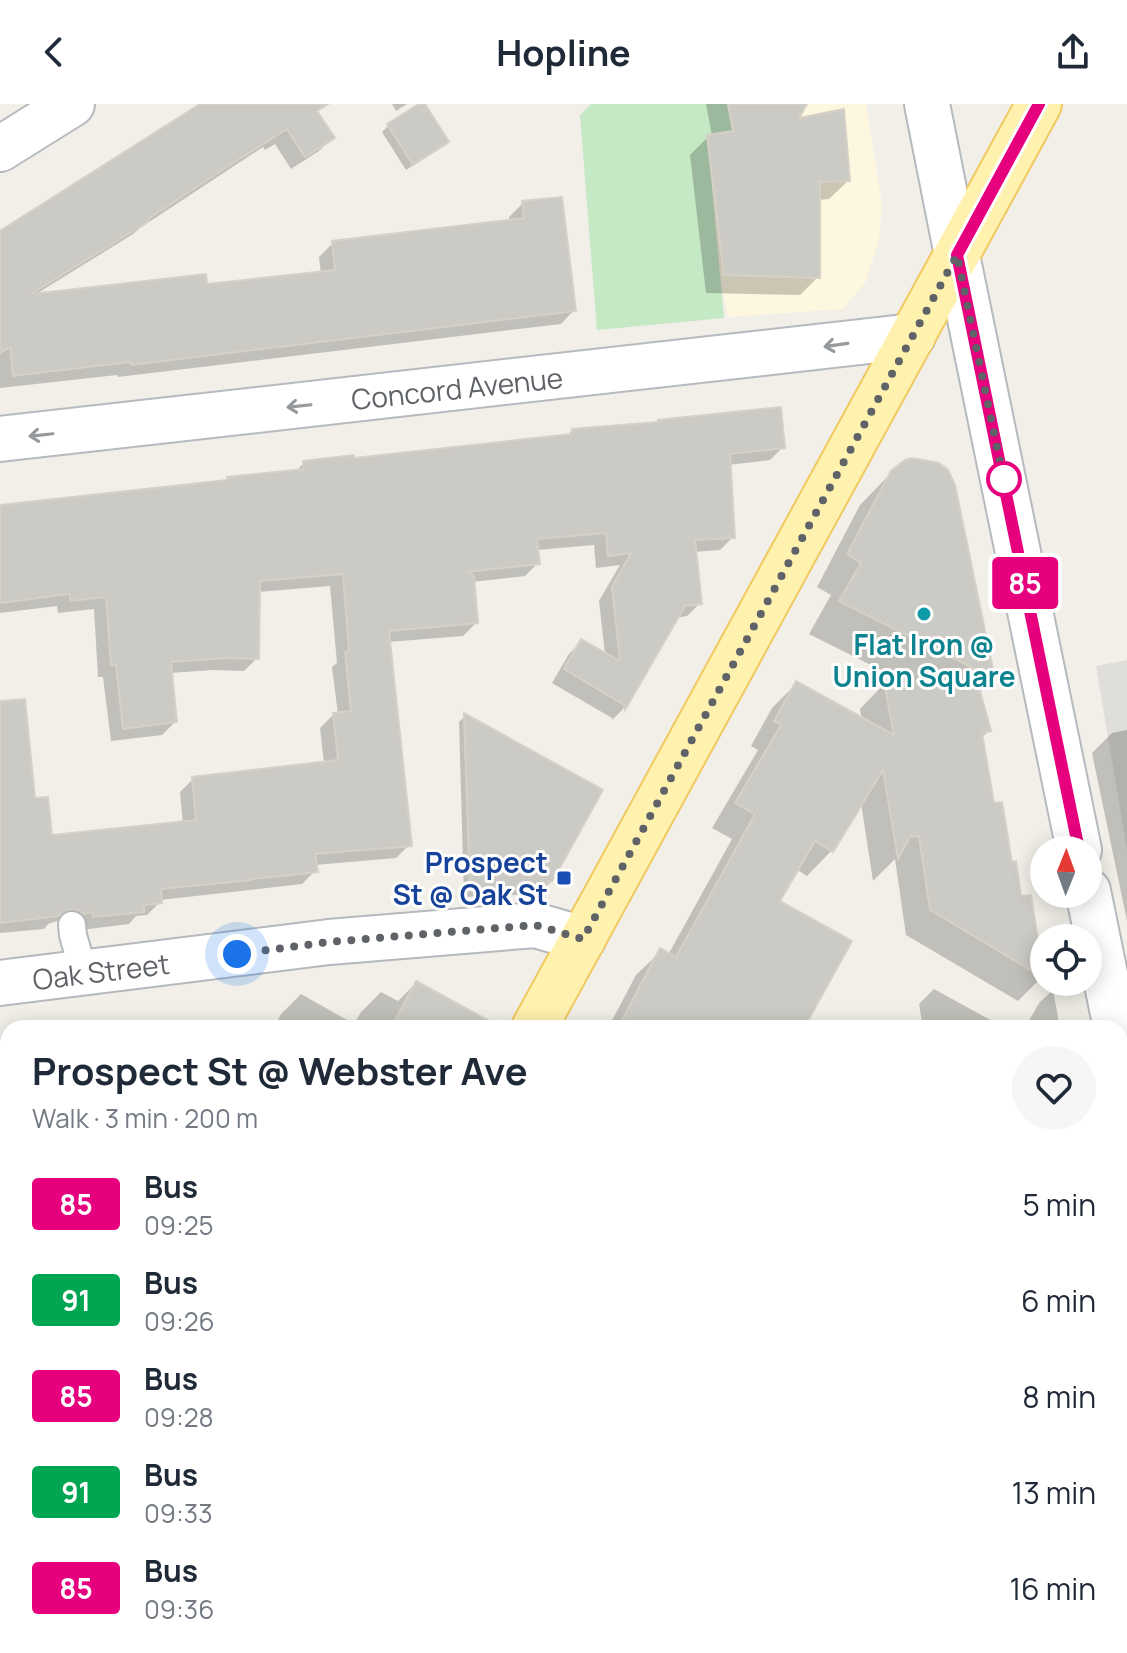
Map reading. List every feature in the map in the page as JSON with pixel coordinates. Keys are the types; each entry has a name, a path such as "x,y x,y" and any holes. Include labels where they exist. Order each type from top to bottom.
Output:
{"main road":[{"path":"0,149 72,104"},
{"path":"927,104 1076,836"},
{"path":"538,1020 1039,104"},
{"name":"Concord Avenue","path":"0,439 913,336"},
{"path":"1091,908 1114,1020"},
{"name":"Oak Street","path":"0,983 329,942 535,925 583,939"}],"lane":[{"path":"72,925 84,974"}],"shaded area":[{"path":"727,104 866,104 882,205 879,240 865,283 843,309 728,317 722,288 707,135 733,130"},
{"path":"1127,660 1127,850 1096,666"}],"green space":[{"path":"591,104 727,104 733,131 707,135 724,318 597,330 580,115"}],"building":[{"path":"200,104 328,104 317,111 335,138 305,157 287,129 149,221 31,294 206,274 207,284 335,270 332,241 524,218 522,201 562,197 576,311 131,365 130,362 13,376 10,347 0,353 0,231"},
{"path":"419,104 425,104 449,142 413,165 387,124"},
{"path":"728,104 807,104 799,118 844,109 850,181 820,182 820,278 724,275 707,135 733,131"},
{"path":"781,407 785,448 730,454 735,538 695,540 702,604 685,606 625,710 624,705 564,669 581,639 620,661 612,587 631,553 608,556 606,533 537,539 540,564 467,572 474,576 478,623 389,631 412,846 315,854 318,872 161,889 162,903 144,905 144,912 93,917 93,912 83,914 71,909 59,916 0,923 0,701 25,699 35,798 48,797 52,835 196,820 192,777 338,760 333,713 351,711 345,652 349,651 343,574 260,581 259,659 171,662 177,722 123,729 116,665 111,665 106,597 70,601 70,594 0,603 0,505 304,469 303,461 572,434 572,429"},
{"name":"Flat Iron @ Union Square","path":"912,458 939,463 948,470 955,485 995,679 839,601 861,563 847,554 891,471"},
{"path":"977,680 991,731 982,733 994,803 1002,802 1021,896 1030,895 1030,908 1033,908 1036,924 1030,924 1030,970 930,910 919,836 911,835 898,859 883,770 833,852 815,841 780,901 852,941 808,1020 622,1020 660,948 676,957 755,814 735,803 781,725 774,721 796,681 894,735 884,682"},
{"path":"464,713 603,790 553,880 543,888 470,891"},
{"path":"416,981 487,1020 395,1020"}],"bus line":[{"name":"85","path":"1039,104 957,255 1076,836"}],"place":[{"name":"Flat Iron @ Union Square","path":"924,614"},
{"name":"Prospect St @ Oak St","path":"564,878"}],"route":[{"path":"237,954 329,942 535,925 583,939 957,255 1006,491 1004,479"}]}
